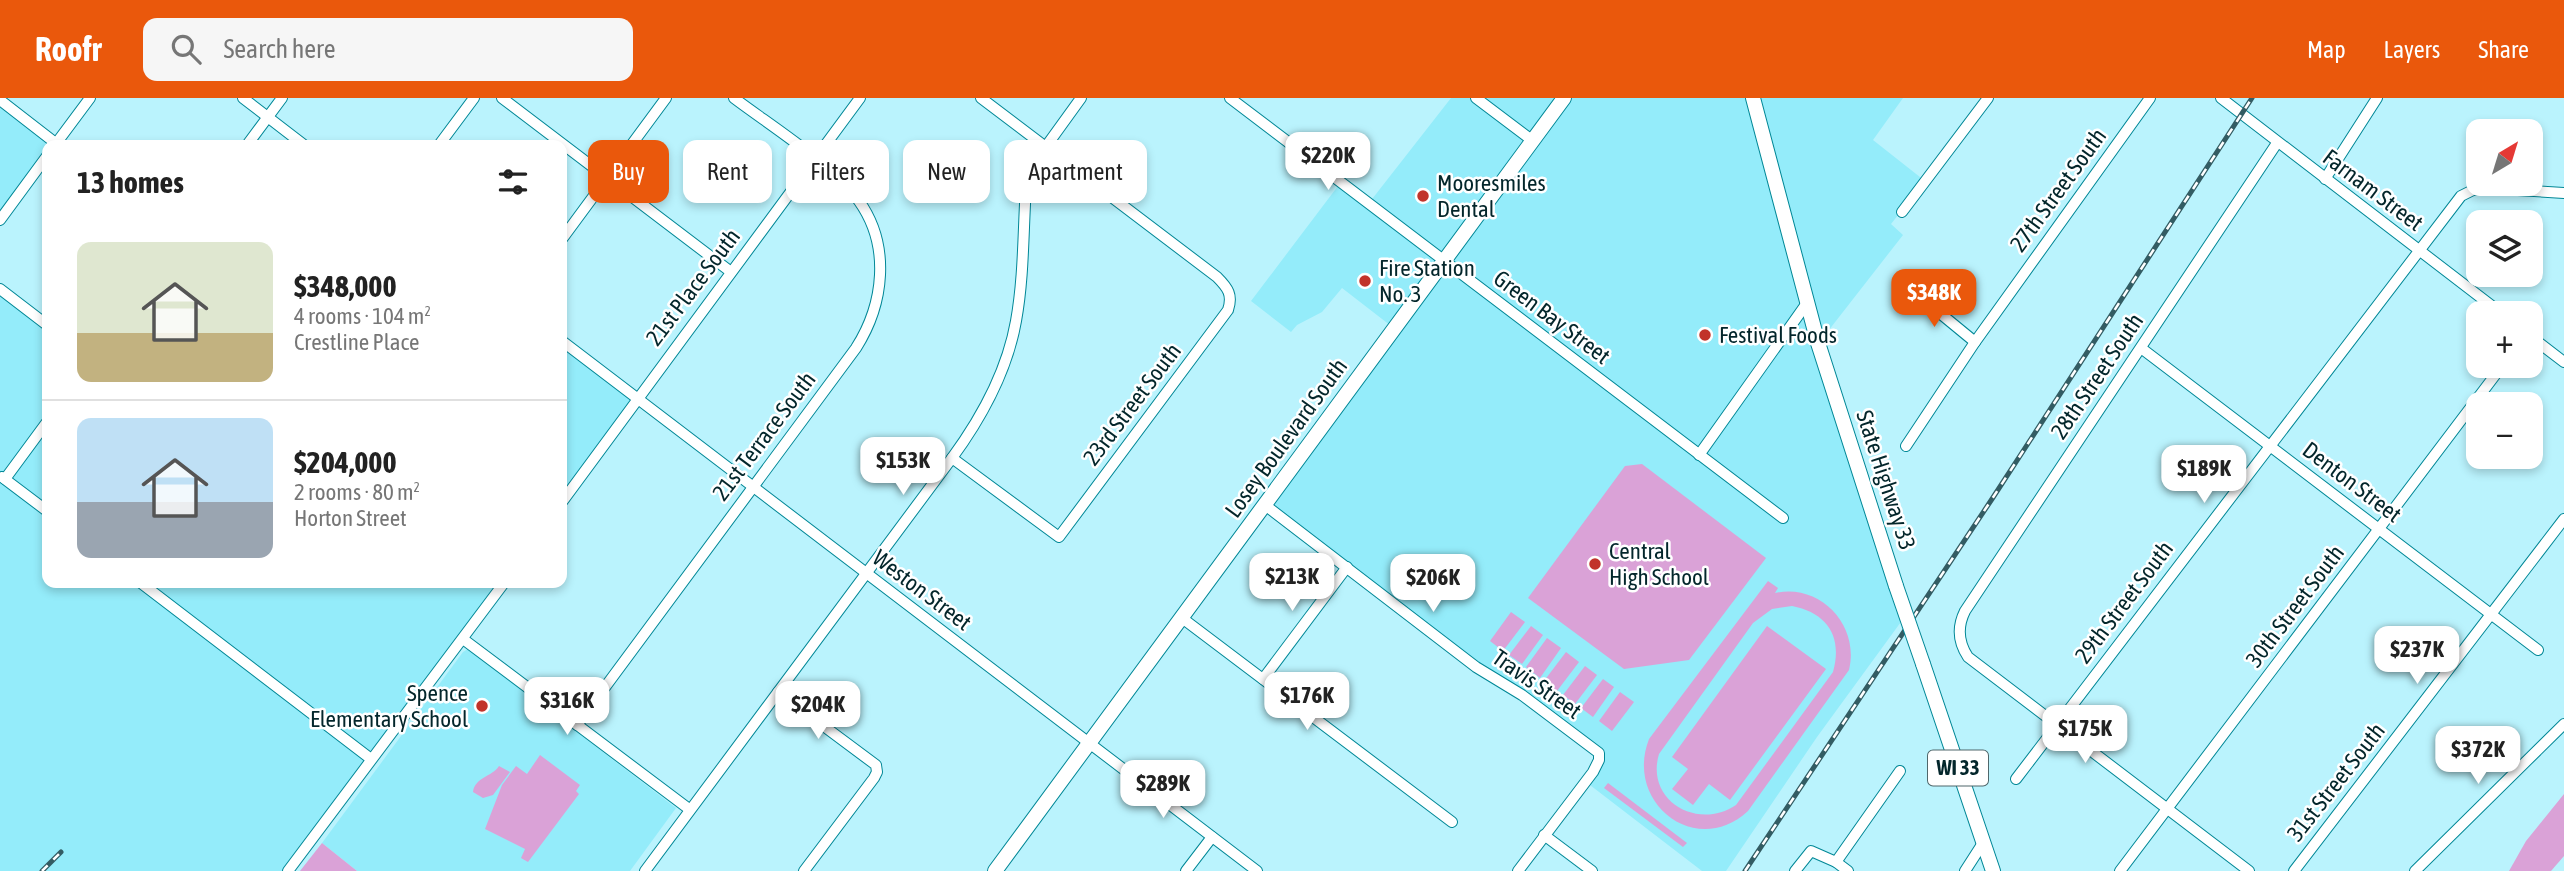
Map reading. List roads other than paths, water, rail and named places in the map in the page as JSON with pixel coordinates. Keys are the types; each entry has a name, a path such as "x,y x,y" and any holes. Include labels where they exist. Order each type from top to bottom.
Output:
{"main road":[{"name":"Losey Boulevard South","path":"995,871 1564,98"},
{"name":"State Highway 33","path":"1753,98 1807,303 1843,425 1993,871"}],"street":[{"path":"61,140 90,98"},
{"path":"243,98 297,140"},
{"path":"251,140 282,98"},
{"path":"443,140 474,98"},
{"path":"502,98 557,140"},
{"path":"635,140 666,98"},
{"path":"734,98 789,140"},
{"name":"21st Place South","path":"828,140 860,98"},
{"path":"981,98 1037,140"},
{"path":"1050,140 1081,98"},
{"name":"Green Bay Street","path":"1230,98 1783,518"},
{"path":"1476,98 1533,141"},
{"path":"1902,212 1988,98"},
{"name":"27th Street South","path":"1906,446 1975,342 2150,98"},
{"name":"Farnam Street","path":"2221,98 2485,301"},
{"path":"2325,179 2377,98"},
{"path":"0,100 51,140"},
{"name":"28th Street South","path":"2057,723 1968,657 1959,635 1961,618 2277,143"},
{"path":"567,148 588,164"},
{"path":"0,220 42,163"},
{"name":"29th Street South","path":"2015,779 2461,196 2485,188 2564,193"},
{"name":"21st Place South","path":"567,495 786,197"},
{"path":"567,232 589,203"},
{"path":"640,203 730,272"},
{"name":"21st Terrace South","path":"577,725 856,348 873,317 881,274 869,218 858,203"},
{"path":"645,871 952,458 986,407 1013,338 1020,292 1025,203"},
{"name":"23rd Street South","path":"952,458 1059,537 1228,310 1230,293 1217,277 1120,203"},
{"path":"0,289 42,321"},
{"path":"1913,291 1975,342"},
{"path":"1699,455 1807,303"},
{"name":"Weston Street","path":"567,345 1257,871"},
{"path":"2543,346 2564,362"},
{"name":"Denton Street","path":"2141,348 2538,650"},
{"name":"30th Street South","path":"2120,871 2493,378"},
{"path":"42,428 3,477 42,507"},
{"name":"Travis Street","path":"1265,505 1476,667 1522,695 1599,753 1598,762 1544,835"},
{"name":"31st Street South","path":"2294,871 2564,519"},
{"path":"1263,678 1346,566"},
{"path":"148,588 371,759"},
{"path":"288,871 500,588"},
{"path":"1182,618 1452,822"},
{"path":"463,639 689,809"},
{"path":"778,692 876,765 874,778 804,871"},
{"path":"2057,723 2249,871"},
{"path":"2415,871 2564,724"},
{"path":"1836,862 1900,771"},
{"path":"1518,871 1544,835 1592,871"},
{"path":"1186,871 1212,837"},
{"path":"1965,871 1983,843"},
{"path":"1795,871 1811,851 1836,862 1848,871"}],"railway":[{"path":"1745,871 1992,499 2252,98"},
{"path":"42,871 61,852"}],"place":[{"name":"Mooresmiles Dental","path":"1423,196"},
{"name":"Fire Station No. 3","path":"1365,281"},
{"name":"Festival Foods","path":"1705,335"},
{"name":"Central High School","path":"1595,564"},
{"name":"Spence Elementary School","path":"482,706"}]}
